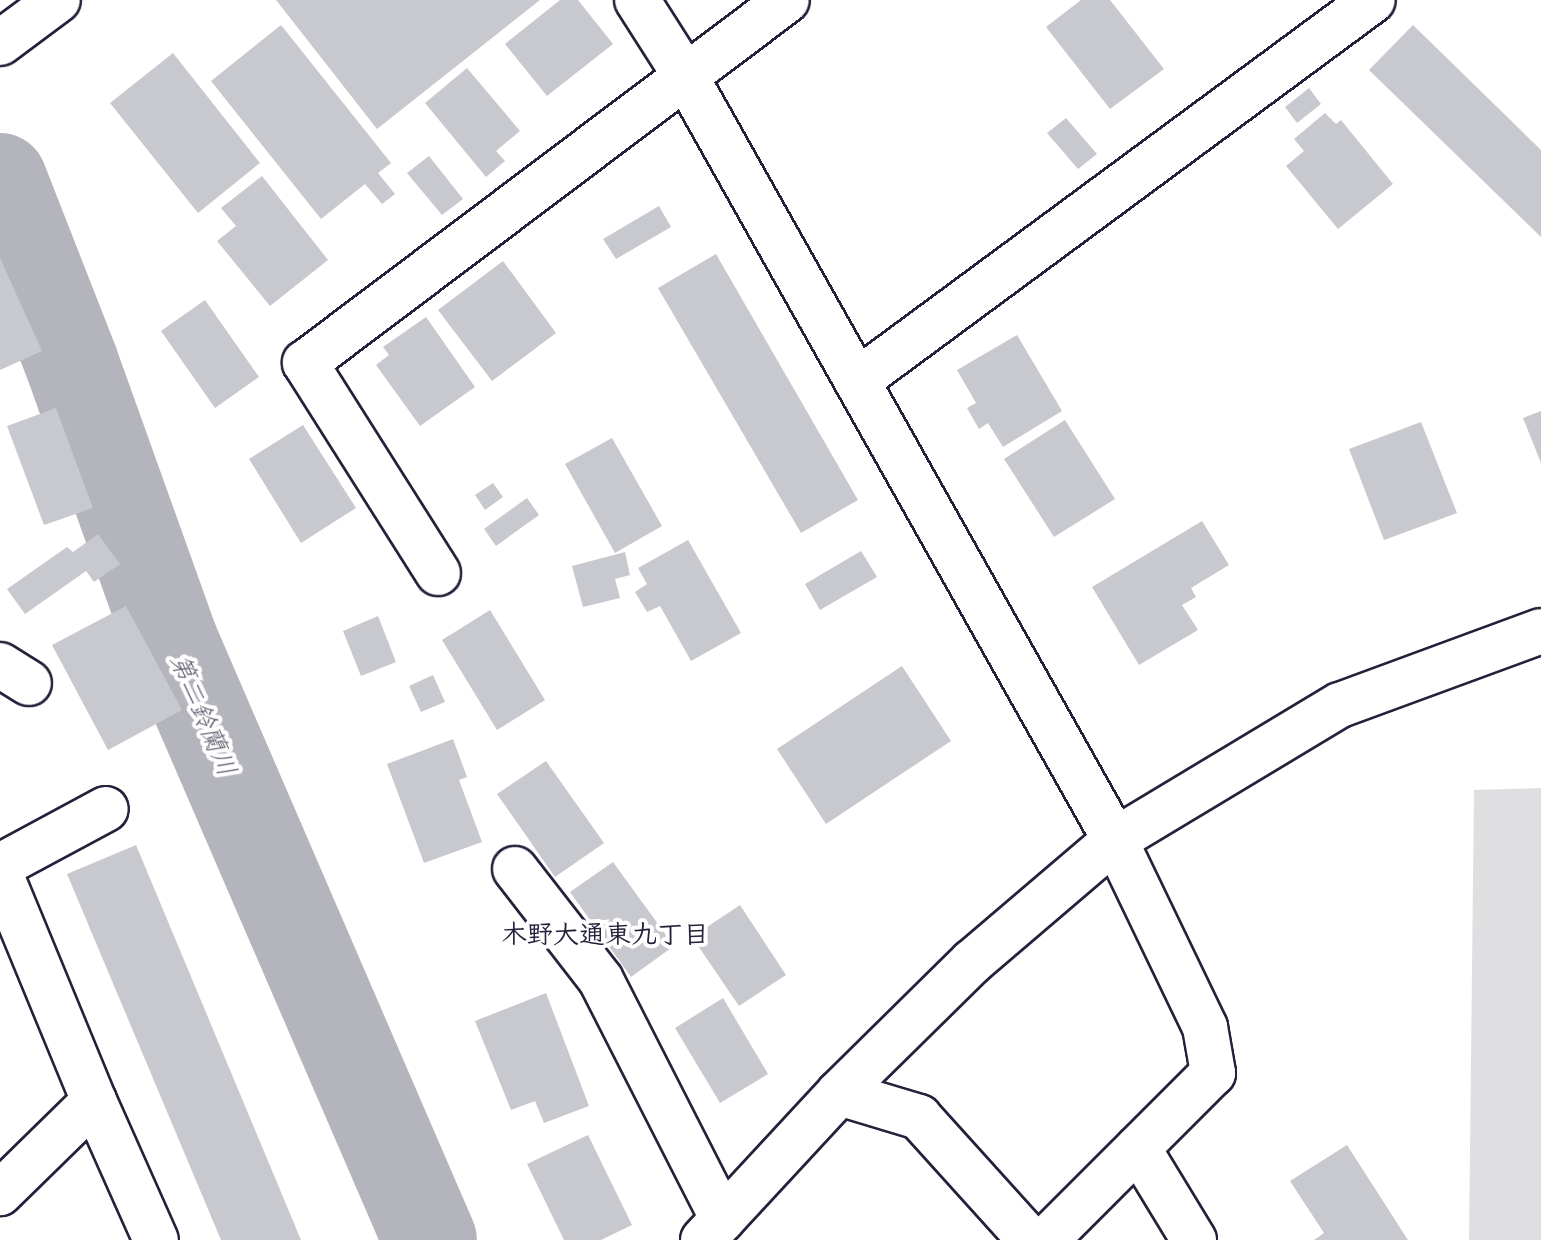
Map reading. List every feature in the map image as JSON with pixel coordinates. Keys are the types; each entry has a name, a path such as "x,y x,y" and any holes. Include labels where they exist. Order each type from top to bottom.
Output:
{"main road":[{"path":"0,43 58,0"},
{"path":"637,0 686,77 1115,840 1205,1027 1213,1073 1046,1240"},
{"path":"438,573 305,363 787,0"},
{"path":"857,381 1373,0"},
{"path":"515,869 601,980 713,1230 839,1093 972,962 1115,840 1340,705 1541,631"},
{"path":"0,866 106,809"},
{"path":"0,873 94,1101 156,1240"},
{"path":"839,1093 919,1117 1030,1240"},
{"path":"0,1193 94,1101"},
{"path":"1138,1148 1194,1240"}],"shaded area":[{"path":"1541,788 1541,1240 1469,1240 1474,790"}],"building":[{"path":"276,0 540,0 377,129"},
{"path":"560,0 578,0 613,44 547,96 505,44"},
{"path":"1081,0 1110,0 1164,69 1110,109 1046,27"},
{"path":"281,25 391,163 378,173 395,194 382,204 365,184 321,219 211,81"},
{"path":"1413,25 1541,150 1541,237 1369,70"},
{"path":"173,53 260,163 198,213 110,103"},
{"path":"467,68 520,131 496,151 505,161 486,177 425,103"},
{"path":"1309,88 1321,104 1297,123 1285,107"},
{"path":"1325,113 1336,124 1341,120 1393,184 1338,229 1286,166 1304,151 1294,139"},
{"path":"1066,118 1097,154 1078,169 1047,133"},
{"path":"429,156 463,199 442,215 407,173"},
{"path":"262,176 328,260 270,306 217,241 236,226 221,208"},
{"path":"659,206 671,227 616,259 603,239"},
{"path":"716,254 858,500 801,533 658,288"},
{"path":"0,258 42,351 0,370"},
{"path":"503,261 556,333 492,381 438,310"},
{"path":"205,300 259,377 215,408 161,331"},
{"path":"426,317 475,387 420,426 376,365 389,355 383,347"},
{"path":"1017,335 1062,411 1003,447 988,423 979,429 967,408 976,403 957,370"},
{"path":"56,408 93,508 44,525 7,426"},
{"path":"1541,411 1541,463 1523,418"},
{"path":"1065,420 1115,499 1054,537 1004,459"},
{"path":"1421,422 1457,513 1384,540 1349,449"},
{"path":"303,425 356,508 301,543 249,459"},
{"path":"612,438 662,526 615,553 565,464"},
{"path":"493,483 503,497 485,510 475,495"},
{"path":"527,498 539,515 496,546 484,529"},
{"path":"1202,521 1229,565 1191,588 1196,597 1182,605 1198,630 1139,665 1092,587"},
{"path":"98,534 120,564 94,582 86,571 25,614 7,589 67,547 73,552"},
{"path":"688,540 741,633 691,661 660,606 647,612 635,592 647,584 638,568"},
{"path":"861,551 877,577 820,610 805,584"},
{"path":"625,552 630,575 615,579 620,598 583,607 572,566"},
{"path":"126,606 182,710 108,750 52,645"},
{"path":"490,610 545,700 497,730 442,640"},
{"path":"378,616 396,662 361,676 343,631"},
{"path":"902,666 951,741 826,824 777,749"},
{"path":"433,675 445,702 421,712 409,686"},
{"path":"453,739 467,777 459,780 482,842 424,863 387,764"},
{"path":"546,761 604,843 555,877 497,794"},
{"path":"136,845 301,1240 221,1240 67,874"},
{"path":"613,862 674,946 631,977 570,892"},
{"path":"740,905 786,975 739,1006 692,937"},
{"path":"546,993 589,1106 544,1123 535,1101 511,1110 475,1021"},
{"path":"723,998 768,1074 720,1103 675,1028"},
{"path":"588,1135 632,1225 601,1240 564,1240 527,1164"},
{"path":"1347,1145 1408,1240 1314,1240 1324,1233 1290,1181"}],"waterway":[{"name":"第二鈴蘭川","path":"0,180 72,364 172,643 430,1240"}],"district":[{"name":"木野大通東九丁目","path":"605,935"}]}
